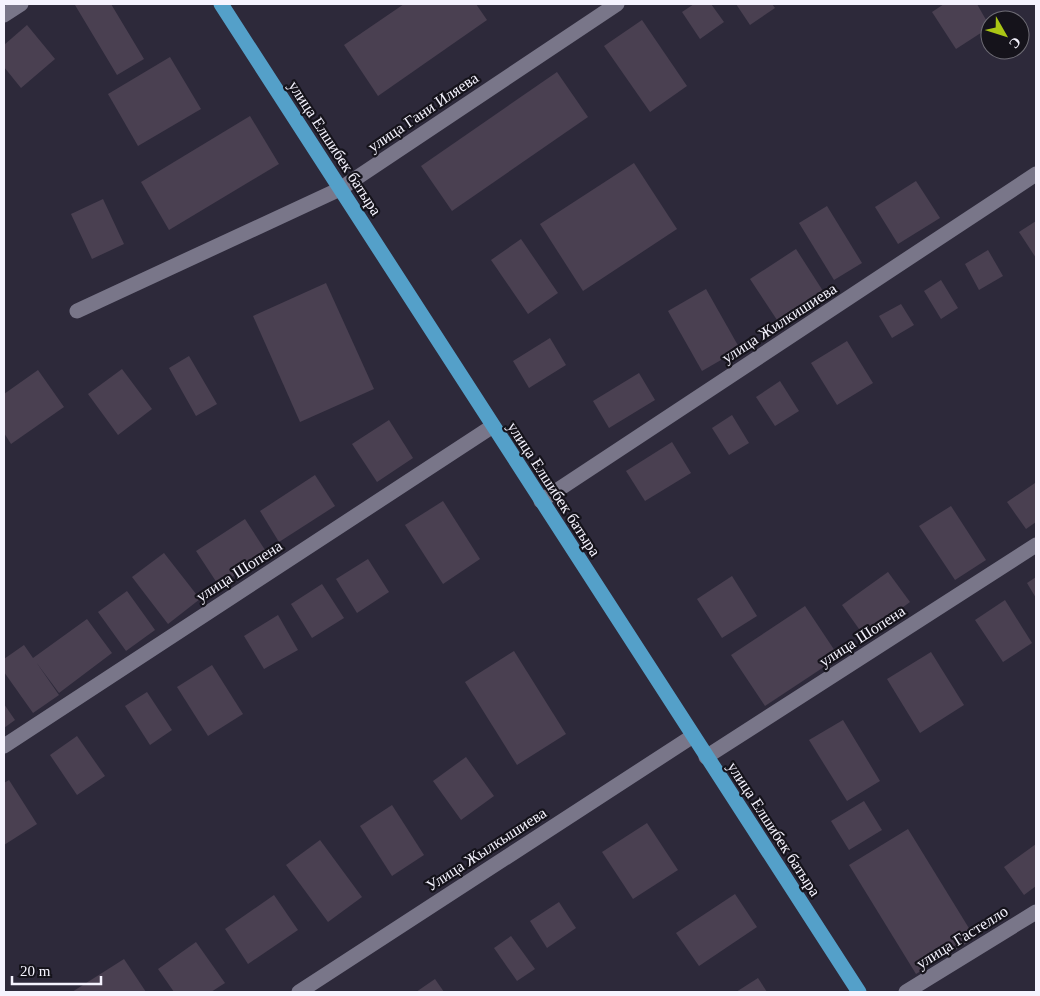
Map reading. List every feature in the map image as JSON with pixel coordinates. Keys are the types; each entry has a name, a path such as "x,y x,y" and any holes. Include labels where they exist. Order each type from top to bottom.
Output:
{"main road":[{"name":"улица Елшибек батыра","path":"221,4 858,992"}],"street":[{"path":"4,15 21,4"},
{"name":"улица Гани Иляева","path":"77,311 340,189 617,4"},
{"name":"улица Жилкишиева","path":"541,501 1036,174"},
{"name":"улица Шопена","path":"4,746 493,426"},
{"name":"улица Шопена","path":"706,757 1036,545"},
{"name":"Улица Жылкышиева","path":"299,992 693,736"},
{"name":"улица Гастелло","path":"906,992 1036,912"}],"building":[{"path":"111,4 144,59 117,75 75,5"},
{"path":"404,4 476,4 487,20 378,96 344,45"},
{"path":"694,4 711,4 724,22 700,39 682,12"},
{"path":"736,4 772,4 775,8 750,25"},
{"path":"944,4 977,4 980,10 980,33 956,49 932,12"},
{"path":"642,20 687,86 650,112 604,46"},
{"path":"27,25 55,59 21,88 4,67 4,45"},
{"path":"170,57 201,109 138,146 108,94"},
{"path":"557,72 588,117 452,211 421,166"},
{"path":"250,116 279,164 169,230 141,182"},
{"path":"634,163 677,229 583,291 540,224"},
{"path":"916,181 940,218 898,244 875,207"},
{"path":"103,199 124,244 92,259 71,214"},
{"path":"827,206 862,263 834,280 799,223"},
{"path":"1036,221 1036,258 1019,232"},
{"path":"521,239 558,293 528,314 491,260"},
{"path":"796,249 823,291 777,320 750,279"},
{"path":"988,250 1003,276 979,290 965,264"},
{"path":"941,280 958,308 941,319 924,291"},
{"path":"326,283 374,389 300,422 253,316"},
{"path":"706,289 740,349 702,371 668,311"},
{"path":"901,304 914,325 892,338 879,316"},
{"path":"550,338 566,365 529,388 513,361"},
{"path":"847,341 873,383 837,405 811,363"},
{"path":"189,356 217,404 196,416 169,368"},
{"path":"122,369 152,409 118,435 88,394"},
{"path":"38,370 64,407 11,444 4,433 4,394"},
{"path":"639,373 655,400 609,428 593,401"},
{"path":"780,381 799,411 775,426 756,397"},
{"path":"732,415 749,443 729,455 712,428"},
{"path":"389,420 413,458 377,482 352,444"},
{"path":"672,442 691,473 645,501 626,471"},
{"path":"315,475 335,506 279,542 260,511"},
{"path":"1035,483 1036,522 1026,529 1007,502"},
{"path":"443,501 480,559 443,584 405,525"},
{"path":"951,506 986,560 955,580 919,526"},
{"path":"245,519 267,553 219,586 196,551"},
{"path":"164,553 200,599 168,624 132,577"},
{"path":"368,559 389,592 357,613 336,579"},
{"path":"888,572 910,602 864,636 842,605"},
{"path":"732,576 757,616 722,638 697,599"},
{"path":"1036,577 1036,598 1027,583"},
{"path":"322,584 344,618 312,638 291,604"},
{"path":"127,591 155,630 126,651 98,612"},
{"path":"1005,600 1032,643 1003,662 975,620"},
{"path":"805,606 839,657 765,706 731,655"},
{"path":"278,615 298,650 264,669 244,636"},
{"path":"87,619 112,653 59,693 36,662 59,695 33,713 4,672 4,659 24,645 33,658"},
{"path":"514,651 566,734 517,765 465,682"},
{"path":"931,652 964,705 920,733 887,679"},
{"path":"212,665 243,714 208,736 177,687"},
{"path":"147,692 172,730 150,745 125,706"},
{"path":"4,704 15,720 4,728"},
{"path":"843,720 880,781 847,801 809,740"},
{"path":"77,736 105,776 77,795 50,755"},
{"path":"466,757 494,796 461,820 433,781"},
{"path":"9,780 37,824 4,845 4,783"},
{"path":"864,801 882,830 849,850 831,821"},
{"path":"392,805 424,855 392,876 360,826"},
{"path":"647,823 678,870 633,899 602,852"},
{"path":"908,829 975,938 916,974 849,865"},
{"path":"320,840 362,897 328,922 286,865"},
{"path":"1036,844 1036,886 1024,895 1004,867"},
{"path":"735,894 757,927 699,966 676,933"},
{"path":"274,895 298,930 248,964 225,929"},
{"path":"559,902 576,928 547,948 530,921"},
{"path":"511,936 535,969 517,981 494,948"},
{"path":"196,942 225,983 211,992 174,992 158,969"},
{"path":"124,959 146,992 72,992"},
{"path":"758,978 767,992 736,992"},
{"path":"435,979 444,992 416,992"}]}
